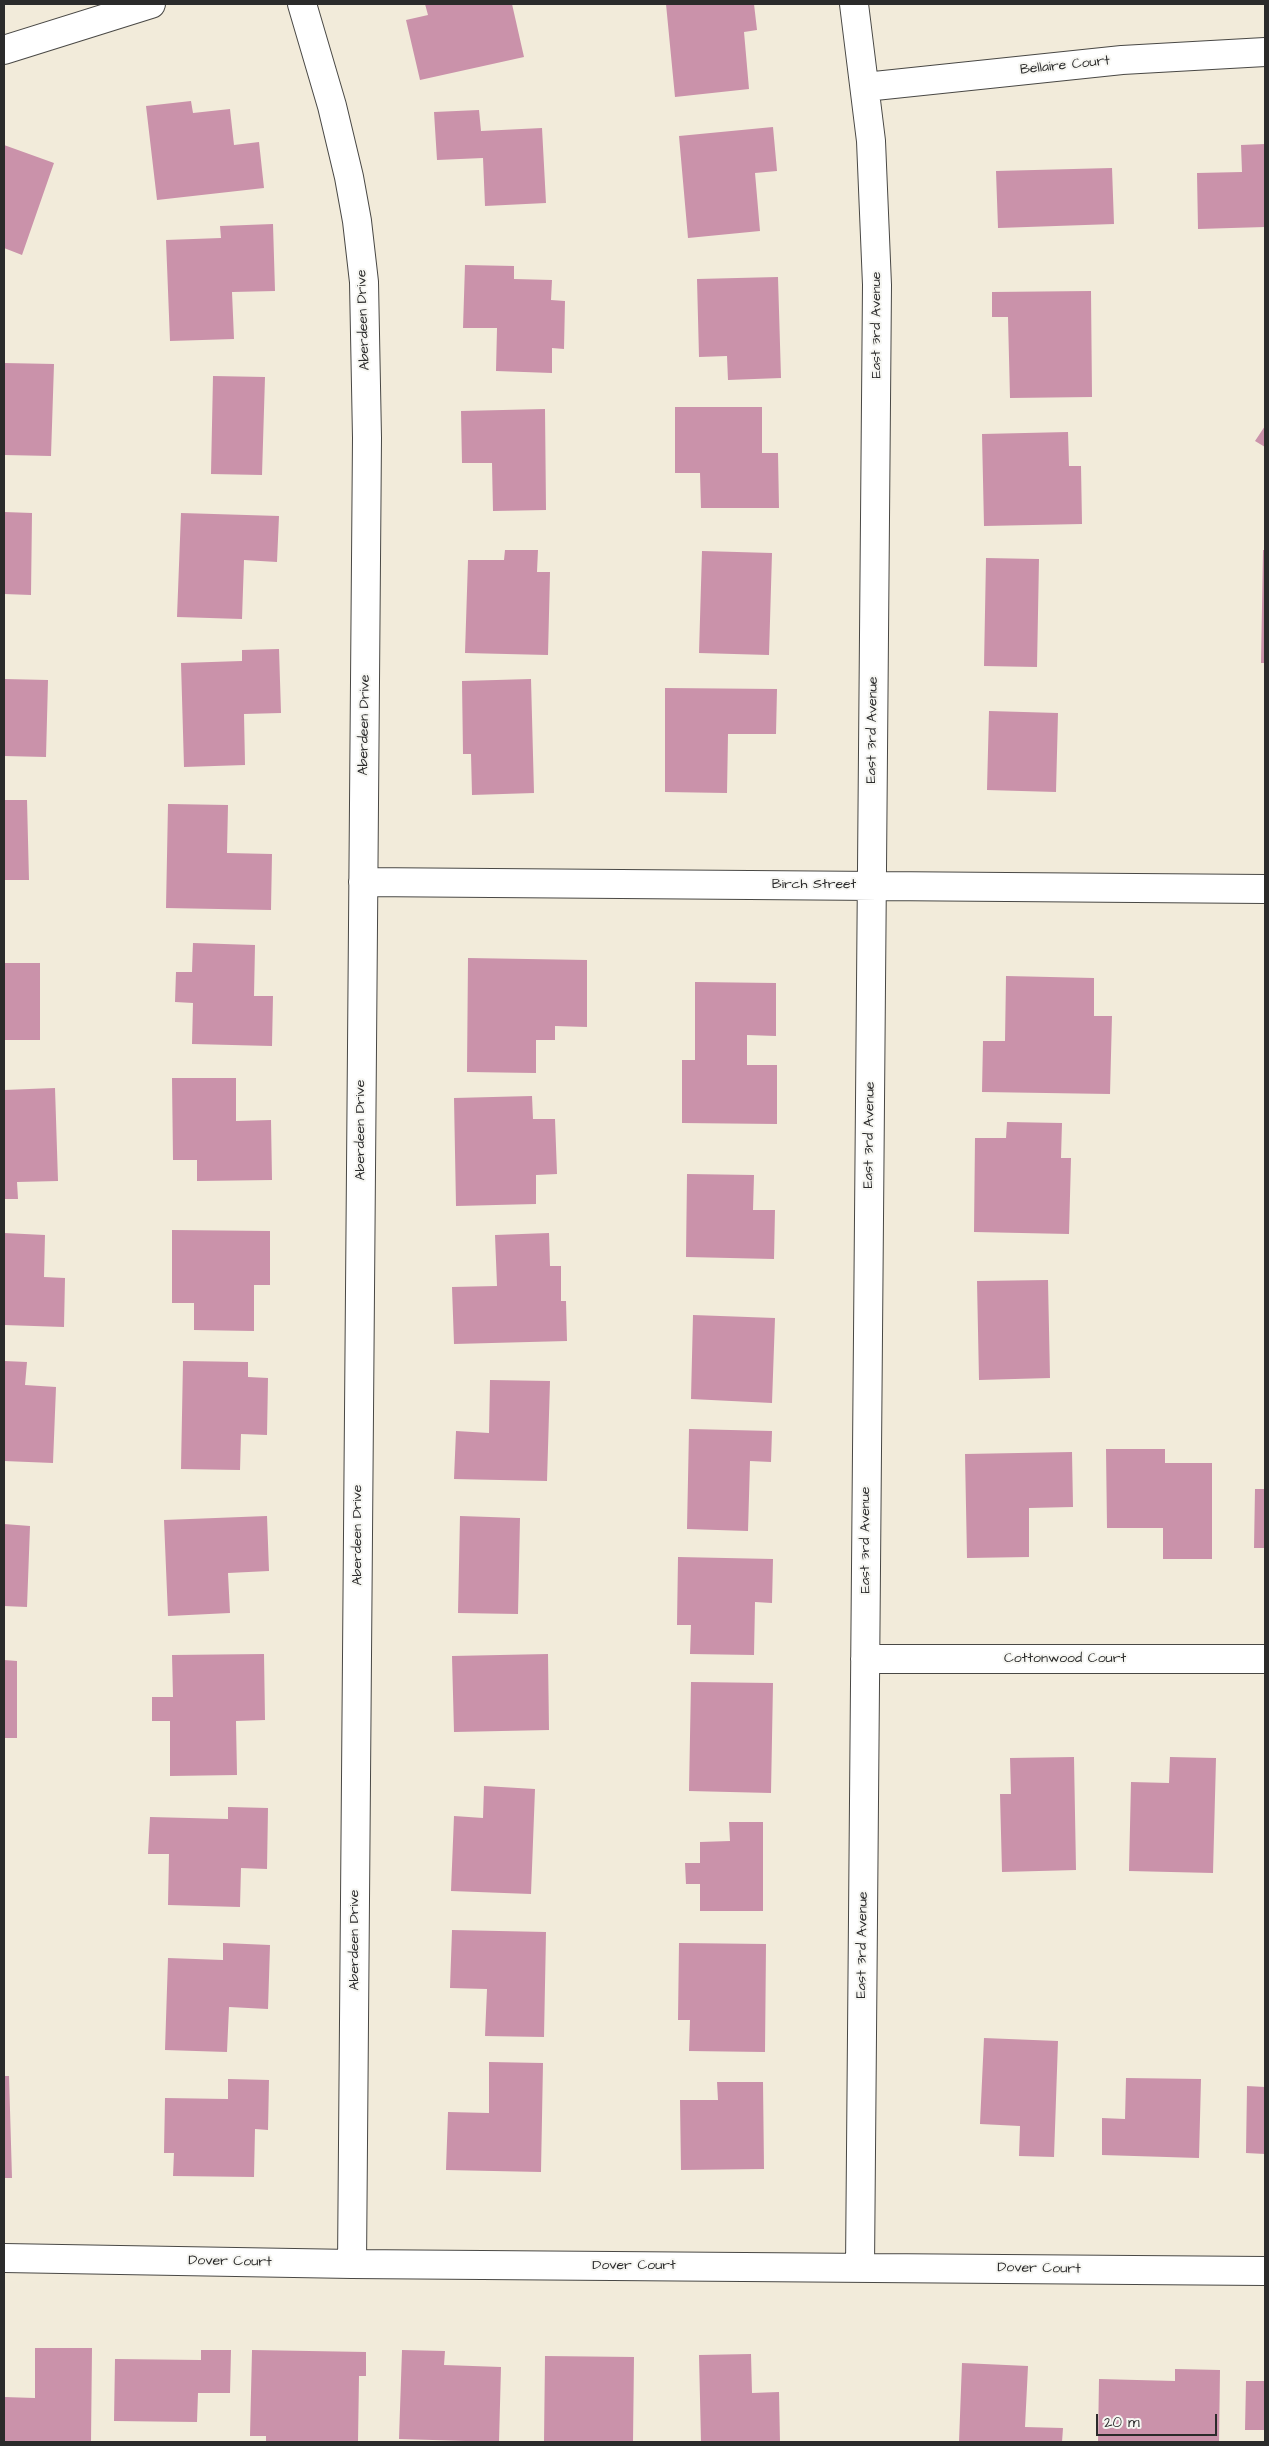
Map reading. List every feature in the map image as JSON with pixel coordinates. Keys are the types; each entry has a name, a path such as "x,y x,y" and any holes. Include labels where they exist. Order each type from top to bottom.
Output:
{"street":[{"path":"4,50 151,4"},
{"name":"Aberdeen Drive","path":"302,4 332,106 349,177 357,221 364,282 367,448 352,2264"},
{"name":"East 3rd Avenue","path":"854,4 871,141 877,285 860,2267"},
{"name":"Bellaire Court","path":"865,87 1122,60 1265,52"},
{"name":"Birch Street","path":"363,882 1265,888"},
{"name":"Cottonwood Court","path":"865,1659 1265,1659"},
{"name":"Dover Court","path":"4,2258 352,2264 1265,2271"}],"building":[{"path":"425,4 512,4 524,57 420,80 406,20 428,15"},
{"path":"666,4 754,4 757,30 744,32 749,89 675,97"},
{"path":"191,101 193,113 230,109 234,145 259,142 264,188 157,200 146,106"},
{"path":"479,110 481,131 542,128 546,203 485,206 483,158 437,160 434,112"},
{"path":"773,127 777,171 755,173 760,231 688,238 679,136"},
{"path":"1265,144 1265,227 1198,229 1197,173 1242,172 1241,145"},
{"path":"4,145 54,163 22,255 4,248"},
{"path":"1112,168 1114,224 998,228 996,171"},
{"path":"273,224 275,291 232,292 234,339 170,341 166,240 221,238 220,226"},
{"path":"465,265 514,266 514,279 552,280 551,300 565,301 564,349 552,348 552,373 496,371 497,328 463,328"},
{"path":"778,277 781,378 728,380 727,356 699,357 697,279"},
{"path":"1091,291 1092,397 1010,398 1008,317 992,317 992,292"},
{"path":"4,363 54,364 51,456 4,455"},
{"path":"213,376 265,377 262,475 211,474"},
{"path":"675,407 762,407 762,453 778,453 779,508 701,508 700,473 675,473"},
{"path":"545,409 546,510 493,511 492,463 462,463 461,411"},
{"path":"1265,426 1265,447 1255,441"},
{"path":"1068,432 1069,466 1081,466 1082,524 984,526 982,434"},
{"path":"4,512 32,513 31,595 4,594"},
{"path":"181,513 279,516 277,562 244,560 242,619 177,617"},
{"path":"505,550 538,550 537,572 550,572 548,655 465,653 468,560 504,560"},
{"path":"1263,550 1265,550 1265,663 1261,663"},
{"path":"702,551 772,553 769,655 699,653"},
{"path":"986,558 1039,559 1037,667 984,666"},
{"path":"279,649 281,713 244,714 245,765 184,767 181,663 242,661 242,650"},
{"path":"4,679 48,680 46,757 4,756"},
{"path":"531,679 534,793 472,795 471,754 463,754 462,681"},
{"path":"665,688 777,689 776,734 728,734 727,793 665,792"},
{"path":"989,711 1058,713 1056,792 987,790"},
{"path":"4,800 27,800 29,880 4,880"},
{"path":"168,804 228,805 227,853 272,854 271,910 166,908"},
{"path":"193,943 255,945 254,996 273,996 272,1046 192,1044 193,1003 175,1002 176,972 192,972"},
{"path":"468,958 587,960 587,1027 555,1026 555,1040 536,1040 536,1073 467,1072"},
{"path":"4,963 40,963 40,1040 4,1040"},
{"path":"1006,976 1094,978 1094,1016 1112,1016 1110,1094 982,1092 983,1041 1005,1041"},
{"path":"695,982 776,983 776,1036 747,1035 747,1065 777,1065 777,1124 682,1123 682,1060 695,1060"},
{"path":"172,1078 236,1078 236,1121 271,1120 272,1180 197,1181 197,1160 173,1160"},
{"path":"55,1088 58,1181 17,1182 18,1199 4,1199 4,1090"},
{"path":"532,1096 533,1119 555,1119 557,1174 536,1175 536,1204 456,1206 454,1098"},
{"path":"1007,1122 1062,1123 1061,1158 1071,1158 1069,1234 974,1232 975,1138 1006,1138"},
{"path":"687,1174 754,1175 753,1210 775,1210 774,1259 686,1257"},
{"path":"172,1230 270,1231 270,1285 254,1285 254,1331 194,1330 194,1303 172,1303"},
{"path":"4,1233 45,1235 44,1277 65,1278 64,1327 4,1325"},
{"path":"549,1233 550,1266 561,1266 561,1301 566,1301 567,1341 454,1344 452,1287 497,1286 495,1235"},
{"path":"1048,1280 1050,1378 979,1380 977,1281"},
{"path":"693,1315 775,1318 772,1403 691,1399"},
{"path":"4,1361 27,1362 25,1385 56,1387 53,1463 4,1461"},
{"path":"183,1361 248,1362 248,1377 268,1378 267,1435 241,1434 240,1470 181,1469"},
{"path":"490,1380 550,1381 547,1481 454,1479 456,1431 489,1433"},
{"path":"689,1429 772,1431 771,1462 750,1461 748,1531 687,1529"},
{"path":"1106,1449 1165,1449 1165,1463 1212,1463 1212,1559 1163,1559 1163,1528 1107,1528"},
{"path":"1072,1452 1073,1507 1029,1508 1029,1557 967,1558 965,1454"},
{"path":"1255,1489 1265,1489 1265,1548 1254,1548"},
{"path":"267,1516 269,1571 228,1573 230,1613 168,1616 164,1520"},
{"path":"460,1516 520,1518 518,1614 458,1613"},
{"path":"4,1524 30,1526 27,1607 4,1606"},
{"path":"678,1557 773,1559 772,1603 755,1602 754,1655 690,1654 691,1625 677,1625"},
{"path":"264,1654 265,1720 236,1721 237,1775 170,1776 170,1721 152,1721 152,1697 173,1697 172,1655"},
{"path":"548,1654 549,1730 454,1732 452,1656"},
{"path":"4,1660 17,1661 17,1738 4,1738"},
{"path":"691,1682 773,1683 771,1793 689,1791"},
{"path":"1074,1757 1076,1870 1002,1872 1000,1794 1011,1794 1010,1758"},
{"path":"1170,1757 1216,1758 1213,1873 1129,1871 1131,1782 1169,1783"},
{"path":"484,1786 535,1789 531,1894 451,1891 454,1816 483,1818"},
{"path":"228,1807 268,1808 267,1869 241,1868 240,1907 168,1905 169,1854 148,1854 150,1817 228,1819"},
{"path":"729,1822 763,1822 763,1911 700,1911 700,1884 686,1884 685,1863 700,1863 700,1842 730,1841"},
{"path":"452,1930 546,1932 544,2037 485,2036 487,1989 450,1988"},
{"path":"223,1943 270,1945 268,2009 229,2007 227,2052 165,2050 168,1958 223,1960"},
{"path":"679,1943 766,1944 765,2052 689,2051 690,2020 678,2020"},
{"path":"984,2038 1058,2041 1054,2157 1019,2156 1020,2126 980,2124"},
{"path":"489,2062 543,2063 541,2172 446,2170 448,2112 489,2113"},
{"path":"4,2076 9,2076 12,2178 4,2178"},
{"path":"1126,2078 1201,2079 1199,2158 1102,2155 1102,2118 1125,2119"},
{"path":"228,2079 269,2080 268,2130 255,2129 254,2177 173,2176 174,2153 164,2153 165,2098 228,2099"},
{"path":"717,2082 763,2082 764,2169 681,2170 680,2100 718,2100"},
{"path":"1247,2086 1265,2087 1265,2154 1246,2153"},
{"path":"35,2348 92,2348 91,2442 4,2442 4,2397 35,2398"},
{"path":"201,2350 231,2350 230,2393 198,2393 197,2422 114,2421 115,2359 201,2360"},
{"path":"252,2350 366,2352 366,2376 359,2376 358,2442 266,2442 266,2436 250,2436"},
{"path":"402,2350 445,2351 444,2365 501,2367 499,2442 399,2439"},
{"path":"751,2354 752,2393 779,2392 780,2442 701,2442 699,2355"},
{"path":"545,2356 634,2357 633,2442 544,2442"},
{"path":"962,2363 1028,2366 1025,2427 1063,2428 1062,2442 959,2442"},
{"path":"1175,2369 1220,2370 1219,2442 1098,2442 1099,2379 1175,2381"},
{"path":"1246,2381 1265,2381 1265,2430 1245,2430"}]}
